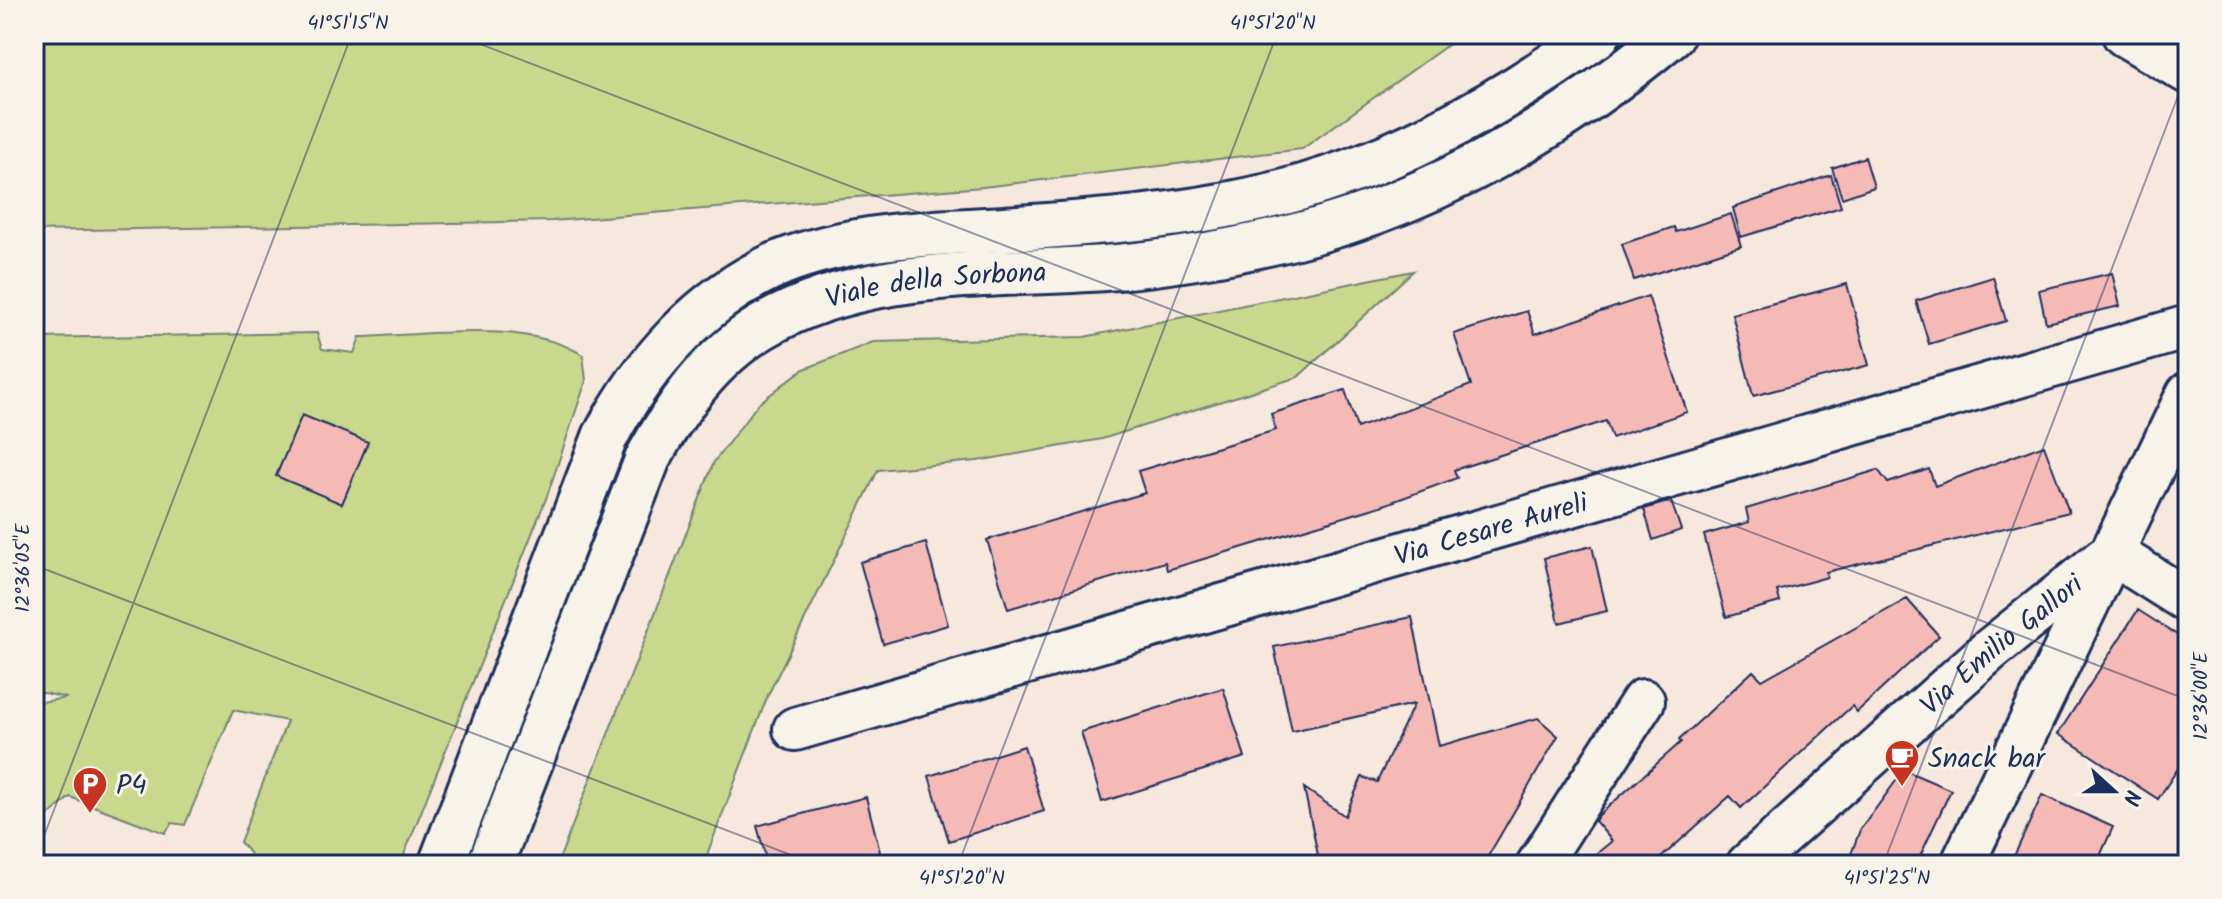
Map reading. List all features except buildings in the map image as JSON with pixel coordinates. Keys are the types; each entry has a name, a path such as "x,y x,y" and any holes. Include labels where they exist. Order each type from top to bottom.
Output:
{"main road":[{"name":"Viale della Sorbona","path":"441,865 605,437 627,400 669,344 728,293 784,262 845,245 928,234 1102,222 1195,211 1318,183 1363,168 1479,113 1528,84 1598,34"},
{"name":"Viale della Sorbona","path":"490,865 648,458 689,394 728,352 754,332 811,305 888,284 1183,259 1276,241 1327,226 1412,197 1514,147 1584,103 1672,34"},
{"path":"2125,34 2188,71"}],"street":[{"name":"Via Cesare Aureli","path":"795,729 2188,327"},
{"path":"1962,865 2188,394"},
{"path":"2112,553 2188,601"},
{"name":"Via Emilio Gallori","path":"1748,865 1990,650 2112,553"},
{"path":"1990,650 2020,658 2051,681"},
{"path":"1538,865 1643,701"}],"green space":[{"path":"34,34 1463,34 1302,149 983,187 552,221 34,231"},
{"path":"1413,271 1298,377 1102,439 977,461 878,470 768,695 703,865 557,865 714,462 758,404 802,370 873,342 1084,337"},
{"path":"475,332 533,337 560,344 583,355 586,381 547,496 400,865 247,864 250,854 240,842 287,721 233,710 185,825 172,823 165,833 70,797 34,828 34,703 67,698 34,691 34,338 317,333 322,349 354,353 360,337"}],"place":[{"name":"Snack bar","path":"1902,788"},
{"name":"P4","path":"90,815"}]}
